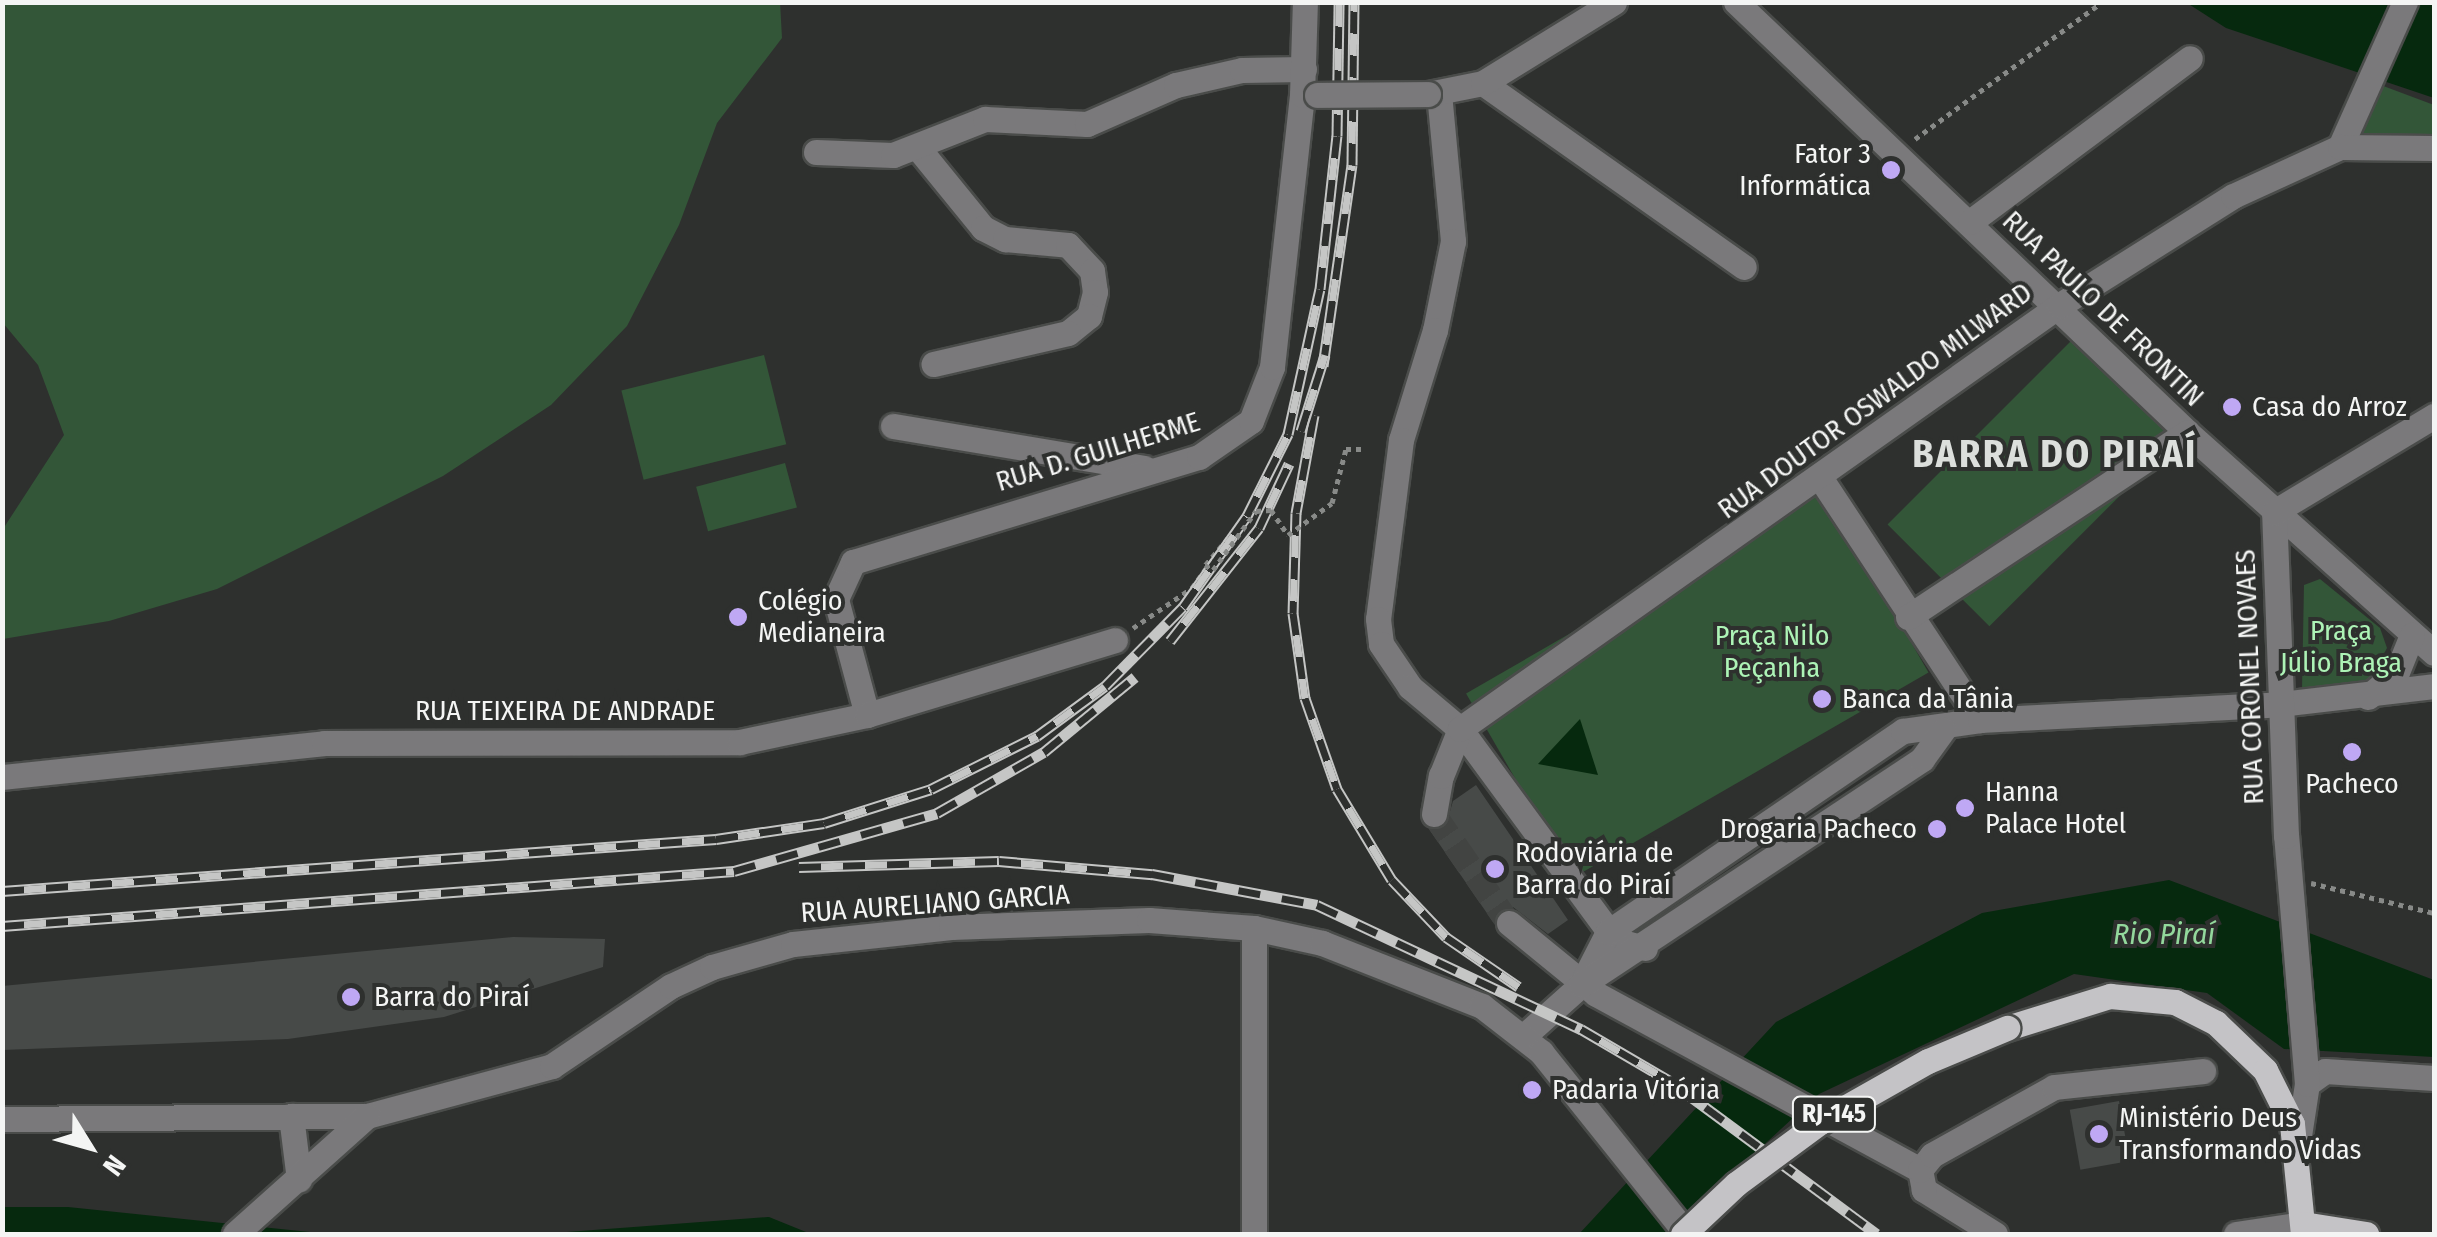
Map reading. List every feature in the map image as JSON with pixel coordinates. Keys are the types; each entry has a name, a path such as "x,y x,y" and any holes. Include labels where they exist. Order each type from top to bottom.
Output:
{"main road":[{"name":"RJ-145","path":"1685,1234 1820,1122 1928,1061 2110,996 2175,1002 2216,1023 2251,1052 2284,1104 2298,1142 2303,1230"},
{"path":"2303,1230 2366,1234"}],"street":[{"name":"RUA D. GUILHERME","path":"868,716 836,600 852,562 1199,457 1231,439 1264,399 1308,86 1305,2"},
{"path":"816,152 874,157 918,148 942,131 985,119 1087,124 1176,85 1242,70 1308,86 1434,94 1483,82 1614,2"},
{"name":"RUA PAULO DE FRONTIN","path":"1736,2 2060,305 2187,432 2434,652"},
{"path":"2405,2 2344,138 2434,148"},
{"path":"1970,222 2190,58"},
{"path":"1483,82 1744,268"},
{"path":"1434,94 1453,241 1435,330 1401,440 1378,620 1391,663 1460,729 1608,932 1627,948 1644,948"},
{"name":"RUA DOUTOR OSWALDO MILWARD","path":"1460,729 1820,479 2060,305 2233,196 2344,138"},
{"path":"918,148 982,228 1005,239 1068,244 1092,270 1095,292 1089,316 1068,333 934,364"},
{"path":"2274,512 2434,416"},
{"path":"893,426 1150,469"},
{"path":"1908,617 2187,432"},
{"path":"1820,479 1908,617 1980,720"},
{"name":"RUA CORONEL NOVAES","path":"2274,512 2286,841 2306,1073"},
{"path":"2368,697 2397,672 2412,635"},
{"name":"RUA TEIXEIRA DE ANDRADE","path":"2,777 324,743 740,742 868,716 1116,640"},
{"path":"1581,985 1608,932 1903,731 1943,730 1980,720 2368,697 2434,686"},
{"path":"1434,814 1440,776 1460,729"},
{"path":"1525,1035 1581,985 1644,948 1922,759 1943,730"},
{"name":"RUA AURELIANO GARCIA","path":"366,1116 552,1066 671,986 712,966 793,944 990,925 1148,920 1254,928 1388,964 1482,1006 1525,1035 1608,1131 1685,1234"},
{"path":"1510,923 1581,985 1920,1170"},
{"path":"1254,928 1254,1234"},
{"path":"1920,1170 2004,1110 2054,1087 2203,1071"},
{"path":"2298,1142 2306,1073 2434,1078"},
{"path":"292,1116 296,1182"},
{"path":"2,1118 366,1116"},
{"path":"236,1234 366,1116"},
{"path":"1920,1170 1920,1184 1934,1200 1994,1234"},
{"path":"2236,1234 2303,1230"}],"path":[{"path":"1896,152 2101,4"},
{"path":"1116,640 1192,588 1228,538 1205,564 1213,570 1256,511 1271,510 1280,532 1288,534 1332,504 1346,449 1366,449"},
{"path":"2304,881 2434,912"}],"green space":[{"path":"3,2 780,2 782,38 717,123 679,225 627,326 551,405 443,476 217,589 109,621 3,639 3,529 64,435 38,365 3,323"},
{"path":"2378,84 2434,105 2434,139 2358,137"},
{"path":"2082,330 2184,432 1989,626 1888,524"},
{"path":"764,355 786,444 644,480 621,391"},
{"path":"785,463 797,507 708,531 696,487"},
{"name":"Praça Nilo Peçanha","path":"1822,488 1928,672 1573,878 1466,694"},
{"name":"Praça Júlio Braga","path":"2320,579 2380,628 2387,648 2371,678 2335,693 2302,690 2304,585"}],"water":[{"path":"2187,3 2434,3 2434,98 2226,28"},
{"path":"1580,719 1598,775 1538,764"},
{"name":"Rio Piraí","path":"2169,880 2434,980 2434,1057 2284,1049 2207,993 2074,974 1819,1094 1667,1234 1579,1234 1776,1022 1982,913"},
{"path":"2,1207 68,1207 329,1234 3,1234"},
{"path":"768,1217 811,1234 540,1234"}],"building":[{"name":"Rodoviária de Barra do Piraí","path":"1476,785 1568,920 1548,934 1513,907 1497,912 1493,922 1429,829 1446,825 1453,801"},
{"path":"513,937 605,939 603,967 444,1017 288,1039 2,1050 2,986"},
{"name":"Ministério Deus Transformando Vidas","path":"2119,1101 2130,1161 2080,1170 2070,1110"}],"tunnel":[{"path":"1434,814 1509,923"}],"railway":[{"path":"2,891 716,839 824,823 931,789 1037,736 1105,686 1183,607 1247,516 1288,434 1320,289 1337,136 1339,2"},
{"path":"1323,366 1352,165 1354,2"},
{"path":"1301,431 1325,355"},
{"path":"1314,415 1296,513 1293,613 1305,698 1337,789 1392,880 1446,937 1519,987"},
{"path":"1170,641 1259,528 1289,464"},
{"path":"2,926 734,871 937,813 1044,752 1135,677"},
{"path":"799,867 999,861 1152,874 1317,905 1581,1029 1670,1081 1877,1234"}],"place":[{"name":"Fator 3 Informática","path":"1891,170"},
{"name":"Casa do Arroz","path":"2232,407"},
{"name":"Colégio Medianeira","path":"738,617"},
{"name":"Banca da Tânia","path":"1822,699"},
{"name":"Pacheco","path":"2352,752"},
{"name":"Hanna Palace Hotel","path":"1965,808"},
{"name":"Drogaria Pacheco","path":"1937,829"},
{"name":"Rodoviária de Barra do Piraí","path":"1495,869"},
{"name":"Barra do Piraí","path":"351,997"},
{"name":"Padaria Vitória","path":"1532,1090"},
{"name":"Ministério Deus Transformando Vidas","path":"2099,1134"}],"district":[{"name":"BARRA DO PIRAÍ","path":"2055,455"}]}
